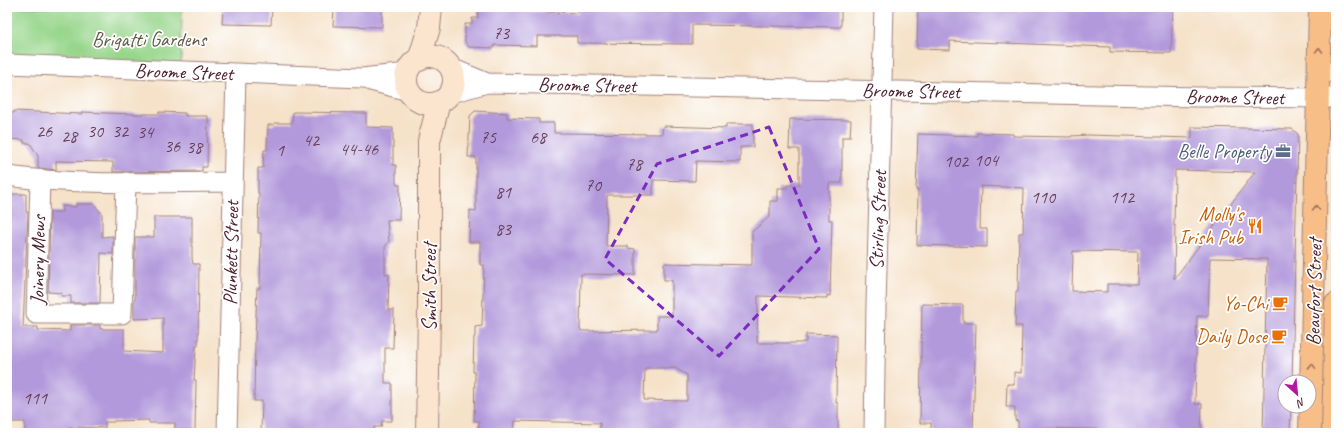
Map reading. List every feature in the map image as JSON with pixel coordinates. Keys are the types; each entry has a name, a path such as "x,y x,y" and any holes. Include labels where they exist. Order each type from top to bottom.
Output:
{"main road":[{"name":"Beaufort Street","path":"1312,374 1327,98 1327,72 1320,7"},
{"name":"Beaufort Street","path":"1333,433 1336,304"},
{"name":"Beaufort Street","path":"1310,414 1310,433"}],"street":[{"name":"Stirling Street","path":"874,433 884,7"},
{"name":"Smith Street","path":"427,433 430,17"},
{"name":"Broome Street","path":"7,64 487,83 1192,97 1327,98"},
{"name":"Plunkett Street","path":"227,433 236,74"},
{"path":"7,176 40,181 233,182"},
{"name":"Joinery Mews","path":"40,181 36,314 122,314 126,182"},
{"path":"1317,388 1335,388"}],"highlighted area":[{"path":"769,127 819,249 719,356 605,259 657,164"}],"green space":[{"name":"Brigatti Gardens","path":"7,7 182,7 181,72 7,64"}],"building":[{"path":"223,7 272,7 271,25 222,24"},
{"path":"334,7 382,7 382,27 333,26"},
{"path":"478,7 524,7 524,11 578,13 578,7 841,7 841,27 692,25 692,44 577,43 577,36 537,36 537,46 494,45 494,48 469,47 465,42 465,24 472,24 472,18 478,18"},
{"path":"918,7 951,7 951,9 1023,11 1023,7 1173,7 1171,53 1110,52 1110,47 950,41 950,50 917,49"},
{"path":"14,111 82,114 82,112 159,114 159,112 185,113 185,116 208,116 207,167 202,167 202,171 113,172 113,162 56,161 56,170 38,168 38,156 30,143 24,143 24,140 7,139 7,112 14,113"},
{"path":"475,111 507,113 507,118 539,119 539,123 554,123 554,133 662,134 663,126 726,128 726,124 753,124 753,147 740,147 740,162 696,161 695,181 653,180 653,195 607,195 606,246 628,246 628,248 635,249 635,275 581,274 580,330 583,331 657,330 657,316 672,316 672,280 664,280 664,263 752,265 752,232 770,216 770,201 778,201 778,188 787,188 787,185 799,185 799,149 789,149 790,119 851,120 850,137 842,137 842,183 829,183 829,220 832,220 830,296 827,295 827,298 758,296 757,343 802,343 806,342 806,334 837,335 836,403 838,403 838,433 600,433 600,423 515,421 514,433 478,433 479,421 474,421 474,337 475,327 482,326 484,265 480,265 480,242 469,242 470,210 476,211 476,157 468,157 470,116","holes":["645,368 675,368 687,375 687,401 644,400"]},
{"path":"293,112 366,113 366,127 393,128 393,165 396,165 396,183 397,185 400,185 399,220 387,220 389,241 385,247 385,274 389,274 388,310 394,310 393,348 385,348 385,383 392,383 392,421 382,421 381,427 374,427 374,433 261,433 262,401 254,401 257,288 260,288 261,233 258,233 258,168 263,168 264,150 267,150 268,125 274,125 274,123 292,123"},
{"path":"1192,127 1292,129 1298,134 1292,374 1277,374 1277,414 1291,414 1290,433 1263,433 1267,259 1210,258 1208,316 1197,316 1195,404 1202,404 1201,433 1099,432 1099,429 1038,428 1038,431 1018,431 1018,421 1015,420 1015,407 1006,407 1007,384 1014,384 1014,372 1021,373 1022,326 1015,326 1016,291 1018,291 1019,233 1023,233 1024,188 981,186 980,229 987,229 987,247 917,245 918,190 916,190 918,134 977,136 977,133 1013,134 1013,136 1071,137 1088,135 1192,138","holes":["1175,170 1255,172 1174,279","1073,251 1138,252 1137,284 1107,284 1107,292 1072,291"]},
{"path":"7,194 26,194 26,212 28,212 23,327 38,327 38,330 70,331 70,325 100,325 100,329 124,329 124,351 163,353 163,318 134,319 135,237 154,237 154,217 192,217 192,258 193,264 199,264 198,346 196,346 194,380 196,380 195,430 175,430 175,423 149,423 149,420 105,422 105,428 69,427 69,433 25,433 25,422 10,422 11,420 7,420"},
{"path":"76,204 94,204 102,214 102,237 113,236 113,254 101,253 100,303 71,303 71,296 61,296 62,293 48,292 50,212 62,212 62,206 76,207"},
{"path":"922,304 963,305 963,323 976,323 973,433 931,433 931,423 920,423"}],"place":[{"name":"Belle Property","path":"1283,151"},
{"name":"Molly's Irish Pub","path":"1255,226"},
{"name":"Yo-Chi","path":"1280,303"},
{"name":"Daily Dose","path":"1279,336"}]}
